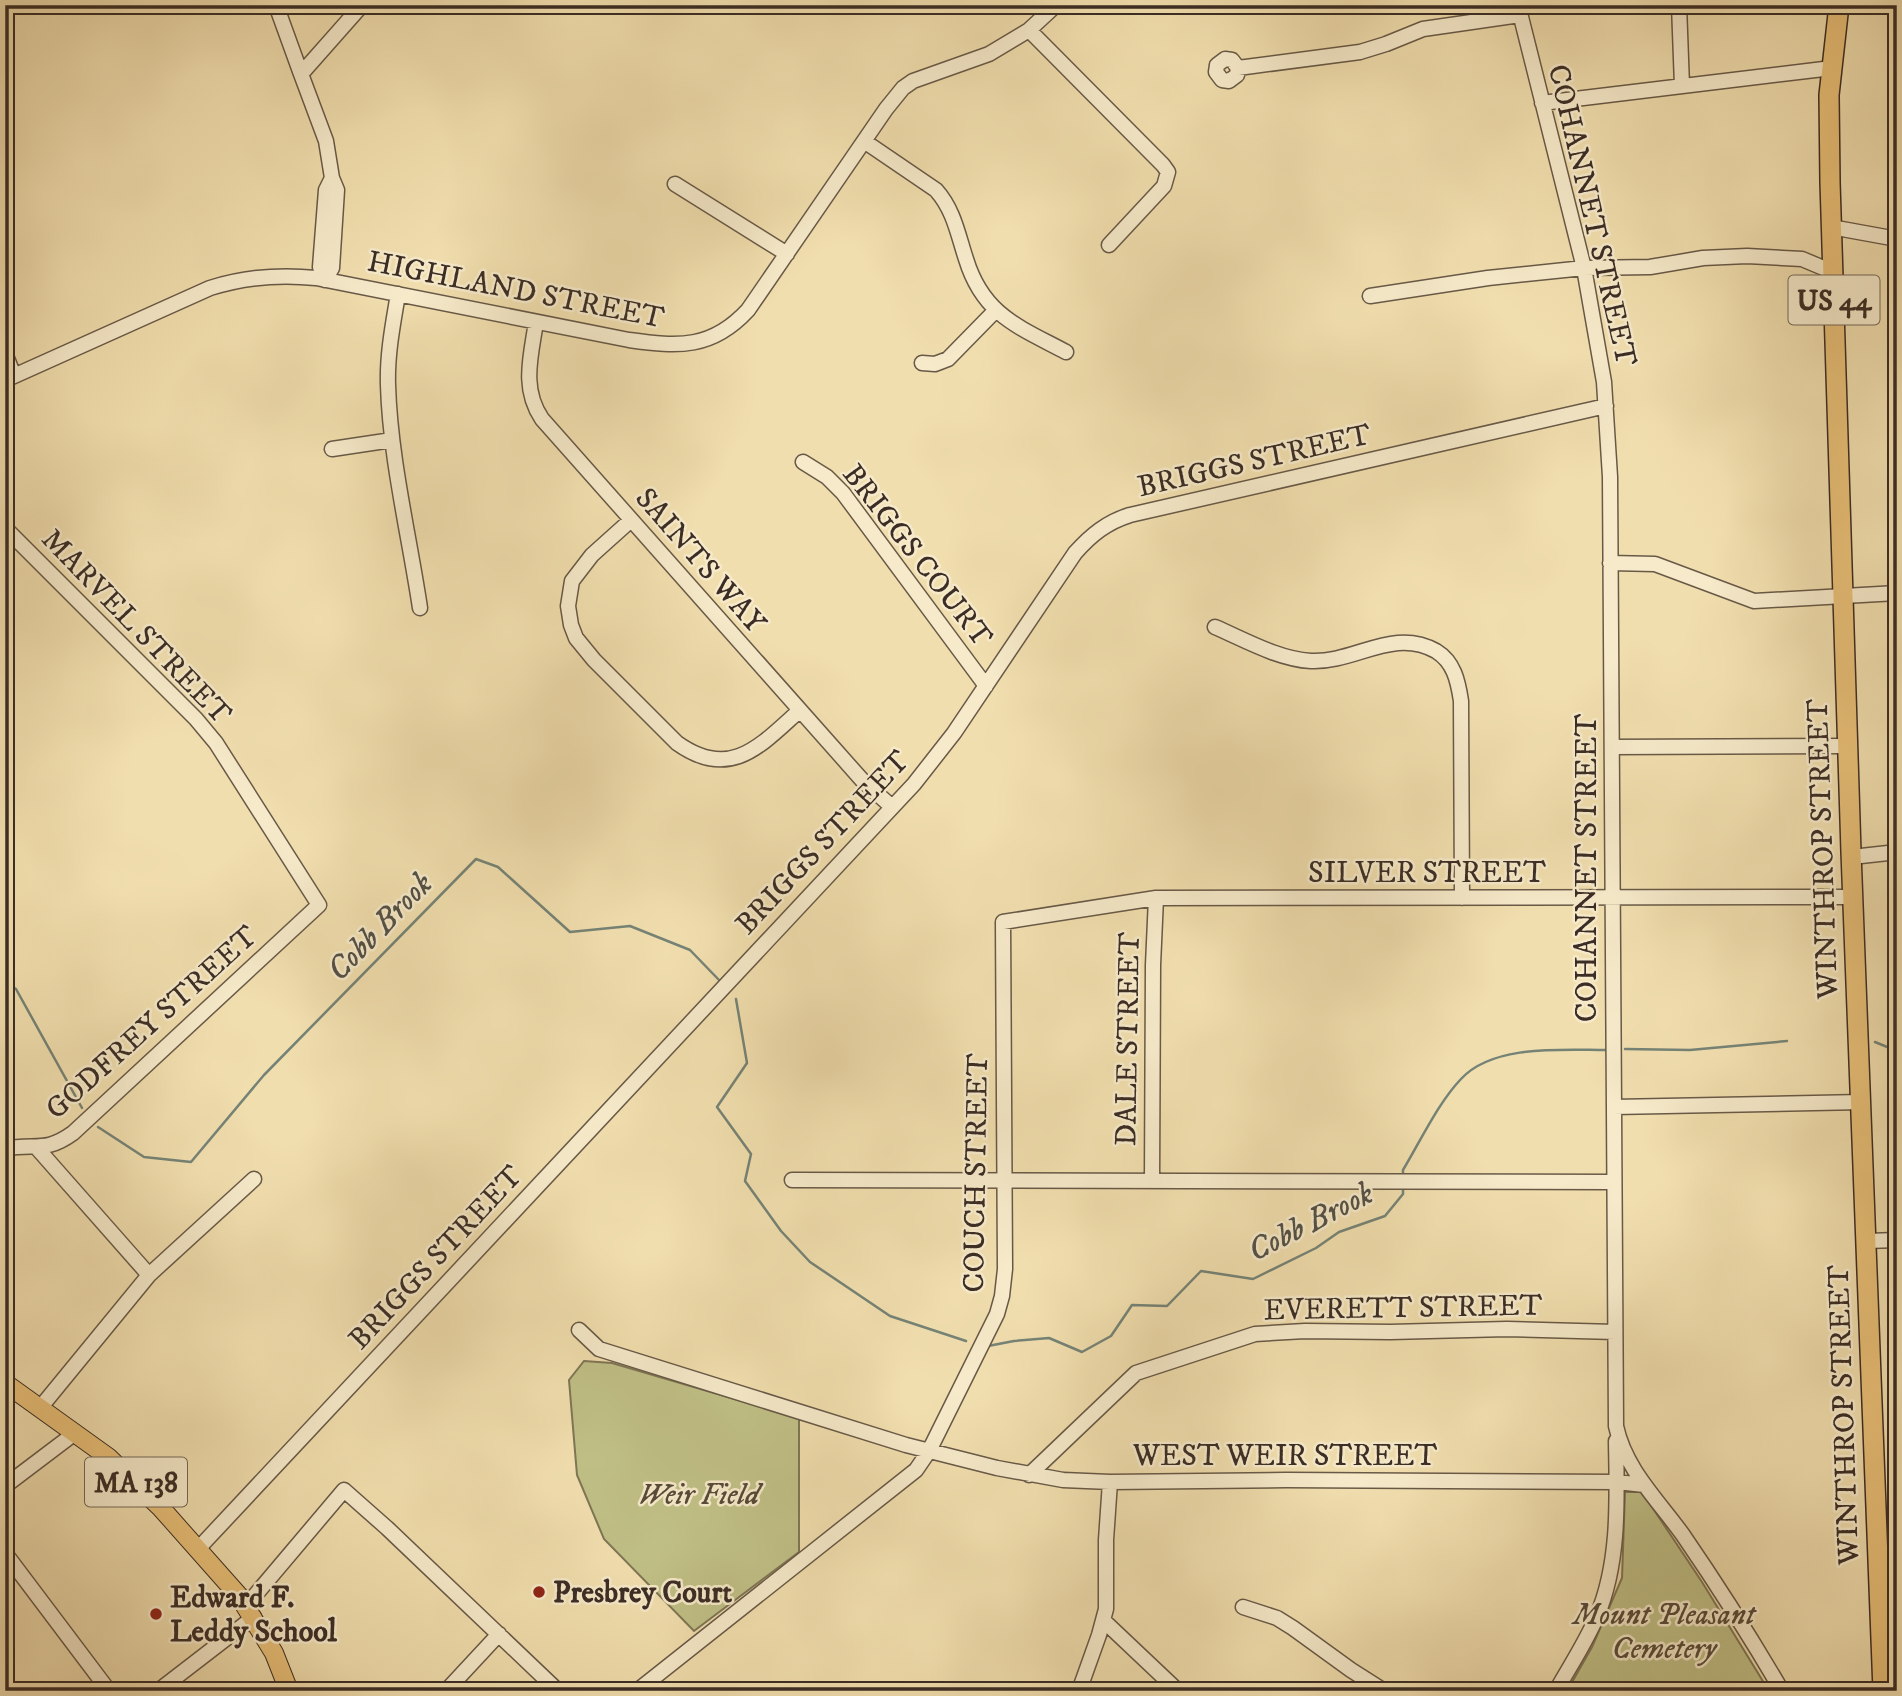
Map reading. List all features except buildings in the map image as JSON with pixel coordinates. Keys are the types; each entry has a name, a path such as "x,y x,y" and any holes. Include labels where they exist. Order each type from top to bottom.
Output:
{"highway":[{"name":"WINTHROP STREET","path":"1839,5 1829,95 1831,227 1882,1691"}],"main road":[{"name":"MA 138","path":"5,1383 132,1478 250,1611 274,1653 289,1691"}],"street":[{"path":"276,5 326,141 332,178 326,190 320,267 325,280"},
{"path":"301,74 362,5"},
{"name":"HIGHLAND STREET","path":"10,378 219,286 267,276 325,280 649,343 694,344 718,336 740,320 903,88 913,81 989,54 1029,30 1056,5"},
{"path":"1679,5 1682,86"},
{"path":"1238,68 1360,52 1423,29 1519,10"},
{"name":"COHANNET STREET","path":"1519,10 1584,268 1606,406 1610,470 1616,1426 1624,1453 1644,1485 1708,1573 1782,1691"},
{"path":"1029,30 1168,172 1164,186 1109,245"},
{"path":"1542,103 1832,68"},
{"path":"864,141 923,180 945,199 952,212 967,264 995,311 1008,322 1066,352"},
{"path":"675,184 787,254"},
{"path":"1831,227 1897,239"},
{"path":"1370,296 1488,278 1584,268 1650,267 1703,258 1747,256 1802,259 1833,272"},
{"path":"398,294 391,336 388,383 392,440 419,608"},
{"path":"922,363 935,364 948,359 995,311"},
{"name":"SAINTS WAY","path":"536,322 528,375 530,396 542,419 799,711 862,780 892,807"},
{"path":"5,353 10,378"},
{"name":"BRIGGS STREET","path":"197,1550 939,754 1075,553 1097,531 1118,519 1606,406"},
{"path":"332,449 392,440"},
{"name":"BRIGGS COURT","path":"803,462 827,477 843,493 986,686"},
{"path":"631,520 581,567 568,594 571,625 576,638 594,660 677,743 708,760 729,760 751,753 799,711"},
{"name":"MARVEL STREET","path":"5,528 196,719 216,743 319,905"},
{"path":"1610,563 1655,564 1754,601 1897,593"},
{"path":"1215,627 1280,654 1308,660 1334,659 1397,642 1430,648 1448,660 1457,680 1461,701 1462,898"},
{"path":"1612,747 1849,746"},
{"path":"1852,857 1897,852"},
{"name":"SILVER STREET","path":"1003,922 1156,898 1853,898"},
{"name":"DALE STREET","path":"1152,1181 1156,898"},
{"name":"GODFREY STREET","path":"5,1149 37,1148 55,1143 73,1133 319,905"},
{"name":"COUCH STREET","path":"637,1691 916,1470 929,1451 997,1314 1005,1269 1003,922"},
{"path":"1614,1107 1862,1102"},
{"path":"37,1148 149,1275"},
{"path":"40,1408 149,1275 254,1179"},
{"path":"792,1180 1614,1182"},
{"path":"1867,1241 1897,1240"},
{"name":"WEST WEIR STREET","path":"579,1329 599,1349 812,1417 929,1451 1029,1475 1063,1480 1617,1482 1644,1485"},
{"name":"EVERETT STREET","path":"1029,1475 1136,1373 1255,1335 1305,1331 1530,1329 1615,1332"},
{"path":"1556,1691 1589,1633 1606,1589 1612,1557 1617,1482 1616,1426"},
{"path":"5,1486 75,1433"},
{"path":"1079,1691 1104,1621 1110,1482"},
{"path":"158,1691 250,1611 344,1490 558,1691"},
{"path":"5,1553 109,1691"},
{"path":"1243,1607 1285,1623 1384,1691"},
{"path":"1104,1621 1178,1691"},
{"path":"446,1691 499,1634"}],"green space":[{"name":"Weir Field","path":"584,1361 612,1363 799,1418 799,1552 694,1631 604,1539 577,1475 569,1380"},
{"name":"Mount Pleasant Cemetery","path":"1625,1492 1642,1492 1702,1582 1769,1691 1567,1691 1592,1647 1622,1578"}],"waterway":[{"name":"Cobb Brook","path":"98,1127 144,1157 191,1162 264,1075 476,859 498,867 570,932 630,926 690,950 719,980"},
{"name":"Cobb Brook","path":"5,982 16,989 82,1108"},
{"name":"Cobb Brook","path":"736,999 747,1063 717,1107 751,1154 745,1181 781,1231 810,1262 890,1316 966,1341"},
{"name":"Cobb Brook","path":"1625,1049 1690,1050 1787,1041"},
{"name":"Cobb Brook","path":"1875,1042 1897,1051"},
{"name":"Cobb Brook","path":"1403,1176 1403,1170 1445,1099 1461,1079 1475,1068 1510,1054 1529,1051 1606,1050"},
{"name":"Cobb Brook","path":"988,1346 1049,1338 1082,1352 1111,1336 1132,1305 1167,1306 1201,1271 1253,1279 1316,1248 1339,1232 1385,1216 1403,1194 1403,1186"}],"place":[{"name":"Presbrey Court","path":"539,1592"},
{"name":"Edward F. Leddy School","path":"156,1614"}]}
